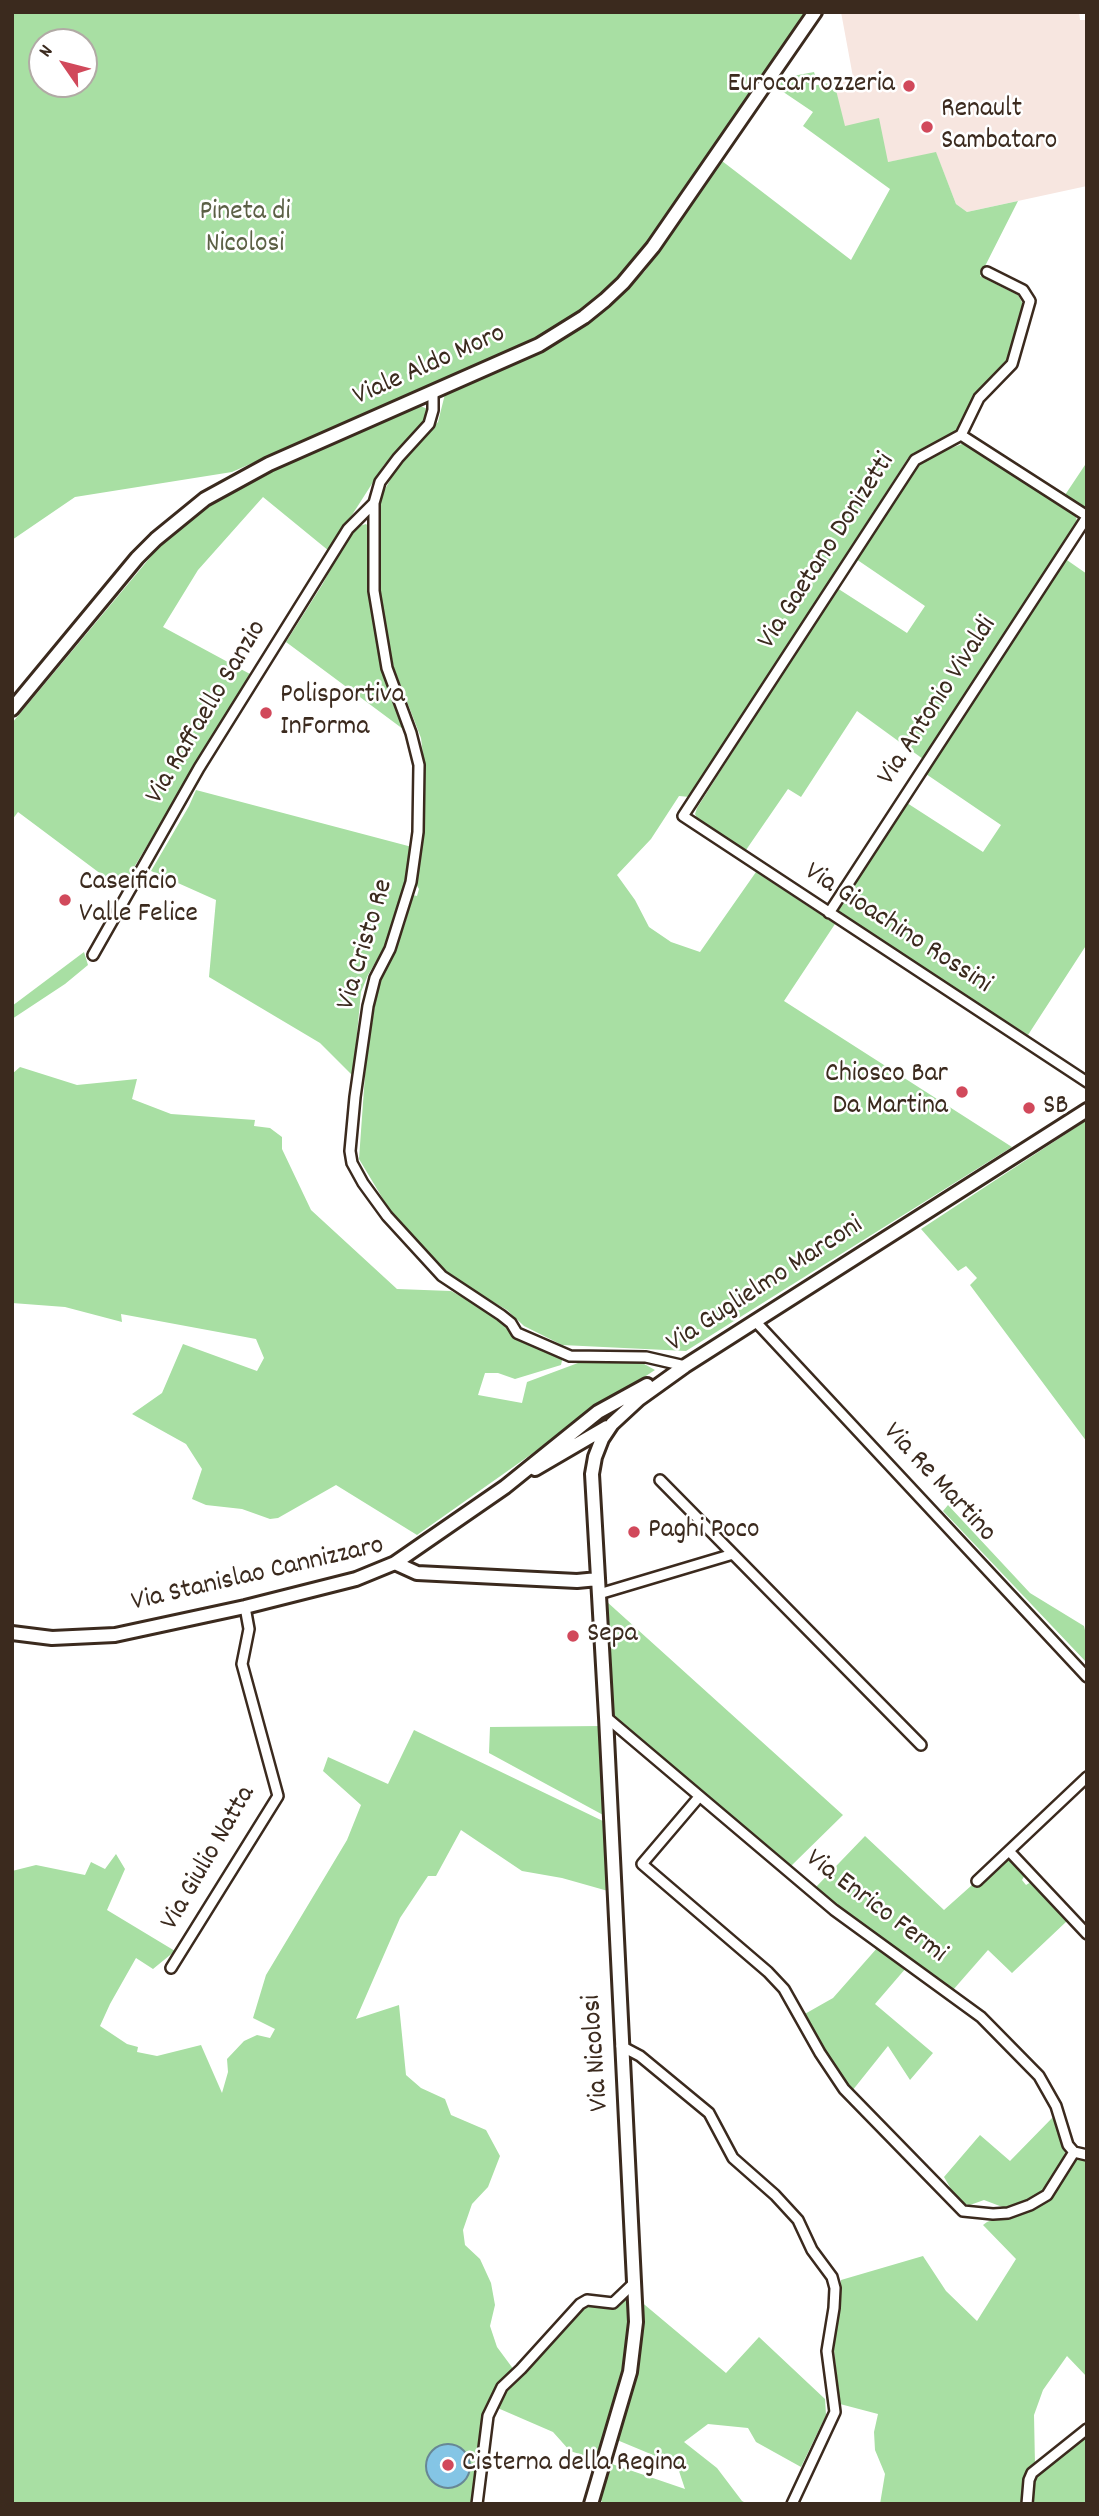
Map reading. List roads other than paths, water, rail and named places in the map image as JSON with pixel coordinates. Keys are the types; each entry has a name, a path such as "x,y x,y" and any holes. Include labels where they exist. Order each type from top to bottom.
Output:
{"street":[{"name":"Viale Aldo Moro","path":"12,709 137,558 205,499 269,464 549,340 584,317 623,283 653,247 815,12"},
{"path":"961,435 979,398 1012,364 1030,301 1023,290 988,272"},
{"name":"Via Cristo Re","path":"433,393 433,410 429,425 380,482 374,503 374,591 387,668 411,733 419,765 418,832 411,882 390,949 375,978 368,1006 355,1097 350,1151 352,1163 387,1216 442,1276 501,1315 511,1323 517,1333 570,1356 646,1357 685,1366"},
{"name":"Via Antonio Vivaldi","path":"829,913 1087,517 961,435"},
{"name":"Via Gaetano Donizetti","path":"683,816 915,460 961,435"},
{"name":"Via Raffaello Sanzio","path":"93,956 199,768 348,529 374,503"},
{"name":"Via Gioachino Rossini","path":"683,816 1087,1082"},
{"name":"Via Guglielmo Marconi","path":"598,1594 592,1474 602,1439 612,1424 639,1399 685,1366 1087,1110"},
{"name":"Via Re Martino","path":"756,1322 1087,1677"},
{"path":"395,1563 505,1486 598,1412 685,1366"},
{"path":"505,1486 612,1424"},
{"path":"660,1480 921,1745"},
{"path":"598,1594 733,1554"},
{"name":"Via Stanislao Cannizzaro","path":"12,1633 52,1638 115,1635 245,1607 356,1579 395,1563 417,1573 577,1581 598,1579"},
{"name":"Via Nicolosi","path":"591,2504 630,2372 635,2346 635,2282 598,1594"},
{"name":"Via Giulio Natta","path":"171,1968 278,1796 242,1664 249,1629 245,1607"},
{"name":"Via Enrico Fermi","path":"606,1717 834,1910 981,2017 1039,2076 1056,2106 1069,2145 1074,2152"},
{"path":"977,1881 1087,1777"},
{"path":"699,1797 642,1864 768,1972 784,1989 844,2090 963,2211 1001,2213 1030,2205 1047,2195 1074,2152 1087,2155"},
{"path":"1009,1851 1087,1934"},
{"path":"621,2046 640,2056 709,2113 733,2158 775,2195 798,2220 812,2250 832,2277 835,2308 827,2351 835,2412 792,2504"},
{"path":"477,2504 488,2416 502,2387 580,2304 587,2300 613,2303 635,2282"},
{"path":"1027,2504 1032,2473 1087,2430"}],"water":[{"name":"Cisterna della Regina","path":"448,2444 457,2445 464,2450 469,2457 469,2475 464,2482 457,2487 448,2488 439,2487 432,2482 427,2475 426,2466 427,2457 432,2450 439,2445"}],"place":[{"name":"Eurocarrozzeria","path":"909,86"},
{"name":"Renault Sambataro","path":"927,127"},
{"name":"Polisportiva InForma","path":"266,713"},
{"name":"Caseificio Valle Felice","path":"65,900"},
{"name":"Chiosco Bar Da Martina","path":"962,1092"},
{"name":"SB","path":"1029,1108"},
{"name":"Paghi Poco","path":"634,1532"},
{"name":"Sepa","path":"573,1636"},
{"name":"Cisterna della Regina","path":"448,2465"}],"park label":[{"name":"Pineta di Nicolosi","path":"245,230"}]}
